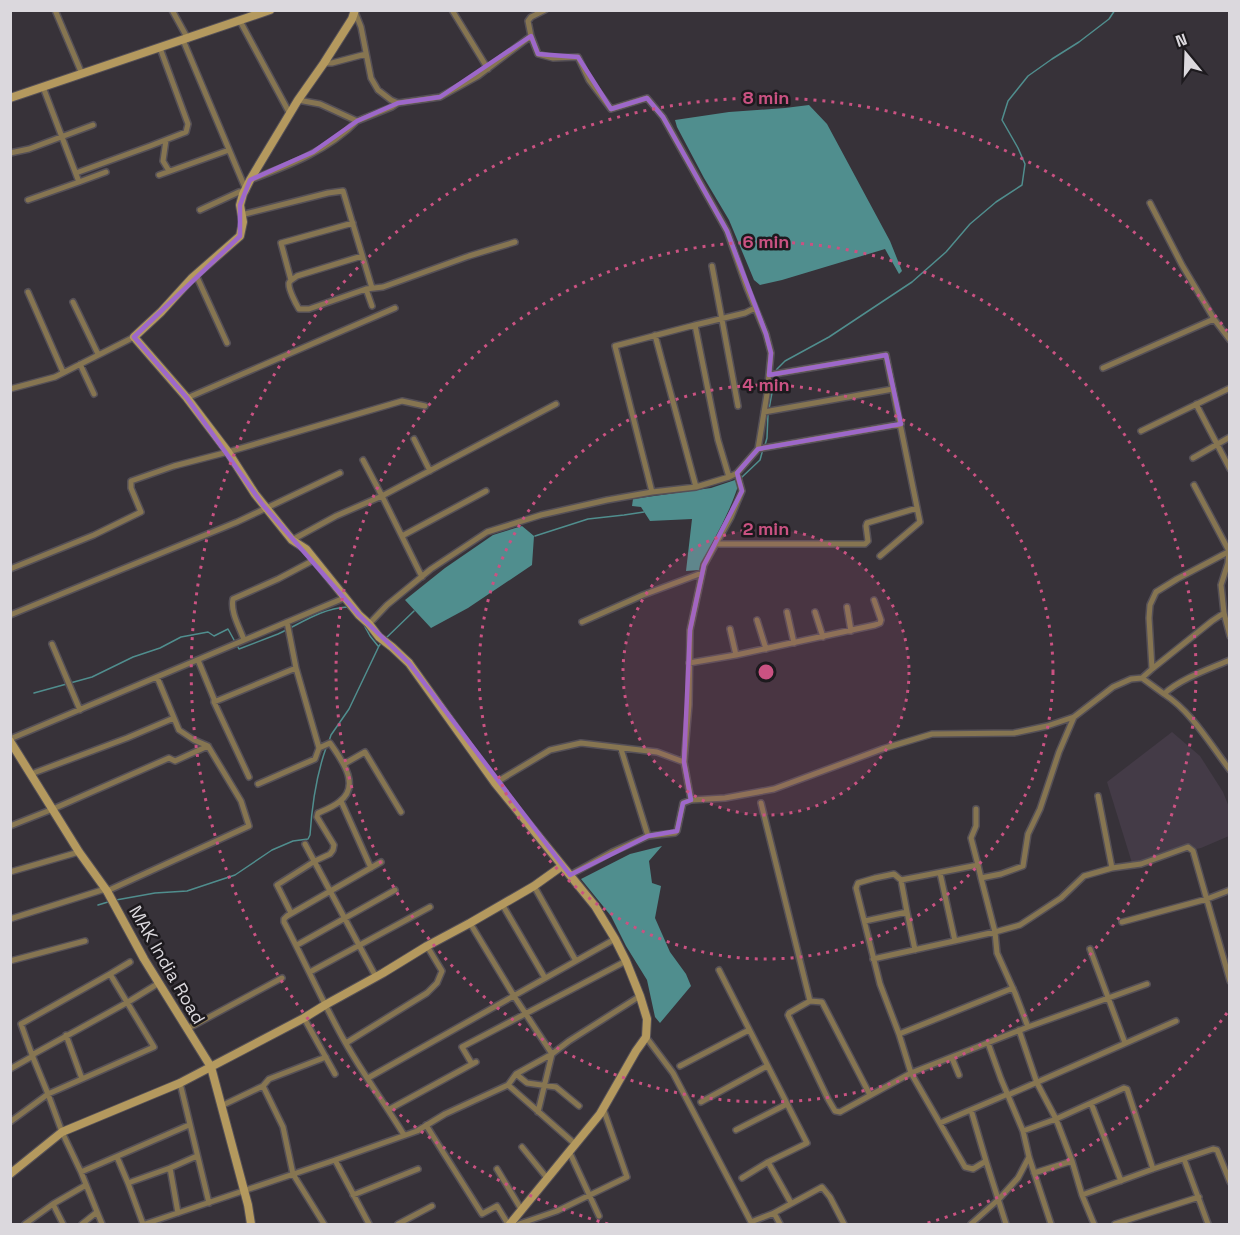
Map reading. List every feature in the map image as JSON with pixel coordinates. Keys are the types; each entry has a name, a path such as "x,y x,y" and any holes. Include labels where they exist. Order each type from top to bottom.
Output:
{"street":[{"path":"55,10 82,74"},
{"path":"172,10 186,39 245,190"},
{"path":"10,98 270,10"},
{"path":"452,10 488,69"},
{"path":"545,10 528,21 537,54 554,58 578,57 589,80 611,109 647,98 663,117 727,231 766,334 773,374 762,448 739,478"},
{"path":"355,11 361,27 374,85 398,103"},
{"path":"10,389 55,377 134,337 196,275 240,236 243,222 240,206 250,180 355,11"},
{"path":"240,21 290,114"},
{"path":"250,180 282,169 345,133 357,121 398,103 440,97 469,82 531,36"},
{"path":"76,172 186,132 188,127 160,48"},
{"path":"324,63 366,54"},
{"path":"43,87 80,182"},
{"path":"298,100 320,104 357,121"},
{"path":"10,153 28,149 93,125"},
{"path":"166,140 163,161 169,171"},
{"path":"159,175 229,150"},
{"path":"28,200 106,172"},
{"path":"200,210 245,190"},
{"path":"242,215 343,191 364,260 372,306"},
{"path":"1150,203 1214,320 1230,340"},
{"path":"353,223 281,243 291,280 289,284 299,309 309,309 369,288 383,287 514,242"},
{"path":"291,280 297,276 362,256"},
{"path":"712,266 738,406"},
{"path":"196,275 227,343"},
{"path":"28,292 63,372"},
{"path":"73,302 98,354"},
{"path":"187,398 395,308"},
{"path":"652,492 615,346 745,313 755,308"},
{"path":"1103,368 1214,320"},
{"path":"695,325 718,440 729,477"},
{"path":"655,335 696,487"},
{"path":"134,337 187,398 228,452 255,494 292,540 306,549 359,615 379,637 409,663 495,783 595,906 615,939 640,996 647,1019 646,1037 603,1108 509,1224 497,1206 482,1214 426,1125"},
{"path":"773,374 886,355 920,522 880,556"},
{"path":"80,364 94,394"},
{"path":"1141,431 1230,388"},
{"path":"767,411 893,389"},
{"path":"10,569 94,535 141,512 130,481 174,466 402,401 425,405"},
{"path":"292,540 336,516 382,496 556,404"},
{"path":"1196,404 1230,469"},
{"path":"762,448 901,424"},
{"path":"1193,458 1230,437"},
{"path":"414,440 430,471"},
{"path":"363,460 422,577"},
{"path":"10,615 226,527 340,473"},
{"path":"369,624 387,605 422,577 487,532 541,515 607,500 696,487 729,477 739,478"},
{"path":"691,800 684,762 689,705 690,630 704,565 731,517 742,491 739,478"},
{"path":"1194,485 1229,551 1221,585 1224,613 1230,636"},
{"path":"402,536 486,491"},
{"path":"716,544 865,544 868,541 867,523 917,508"},
{"path":"1152,669 1149,605 1156,592 1229,551"},
{"path":"244,640 232,608 233,598 278,579 314,560"},
{"path":"582,622 643,595 702,573"},
{"path":"10,740 344,598"},
{"path":"689,663 823,637 882,622 874,600"},
{"path":"847,607 851,631"},
{"path":"787,612 794,643"},
{"path":"815,612 823,637"},
{"path":"570,875 648,836 677,831 682,802 725,798 774,789 882,749 932,735 1014,733 1074,717 1113,687 1131,679 1142,678 1224,613"},
{"path":"757,620 766,649"},
{"path":"287,622 296,668 320,748"},
{"path":"730,629 736,655"},
{"path":"52,644 80,710"},
{"path":"198,660 214,702 249,777"},
{"path":"1164,694 1186,680 1230,660"},
{"path":"214,702 296,668"},
{"path":"10,919 102,890 111,898 249,826 241,801 208,746 179,730 156,678"},
{"path":"1142,678 1179,706 1230,770"},
{"path":"981,878 1023,866 1028,834 1040,809 1059,752 1074,717"},
{"path":"31,774 174,718"},
{"name":"MAK India Road","path":"10,740 79,852 111,898 210,1067 248,1204 250,1224"},
{"path":"258,784 315,759 320,748 330,742 348,772 349,789 341,801 318,813 317,817 334,845 330,854 277,885 291,913"},
{"path":"495,783 550,750 581,743 657,752 684,762"},
{"path":"10,826 169,758 175,761 208,746"},
{"path":"621,749 648,836"},
{"path":"344,764 365,752 401,812"},
{"path":"1098,796 1112,868"},
{"path":"341,801 371,868"},
{"path":"761,803 810,1001"},
{"path":"976,809 976,826 971,838 995,932 997,954 1028,1027"},
{"path":"305,844 376,976"},
{"path":"873,959 1020,925 1061,898 1084,876 1112,868 1141,864 1188,847 1193,851 1230,981"},
{"path":"10,872 79,852"},
{"path":"381,862 284,919 346,1043 404,1135"},
{"path":"901,880 978,865"},
{"path":"10,1174 62,1132 180,1083 304,1018 534,886 562,866"},
{"path":"940,873 955,941"},
{"path":"915,950 901,880 894,874 858,883 856,888 873,959 911,1073 965,1167 974,1168 986,1161"},
{"path":"534,886 576,961"},
{"path":"297,945 395,890"},
{"path":"1122,921 1207,899 1230,890"},
{"path":"502,904 545,978"},
{"path":"310,972 430,907"},
{"path":"865,921 907,912"},
{"path":"470,923 552,1054 538,1112"},
{"path":"368,1078 615,939"},
{"path":"10,961 85,941"},
{"path":"346,1043 427,993 437,983 442,970 428,946"},
{"path":"1090,949 1125,1043"},
{"path":"388,1110 474,1063 462,1047 626,961"},
{"path":"102,1224 62,1132 21,1024 130,962"},
{"path":"719,970 807,1143 742,1178"},
{"path":"10,1122 48,1094 154,1047 110,974"},
{"path":"187,1029 282,978"},
{"path":"10,1069 159,983"},
{"path":"870,1095 822,1002 810,1001 789,1013 835,1111 840,1112 911,1073 1019,1030 1147,984"},
{"path":"899,1034 1013,988"},
{"path":"117,1157 144,1224 417,1131 445,1114 507,1085 516,1074 552,1054 640,996"},
{"path":"304,1018 335,1074"},
{"path":"940,1123 1176,1021"},
{"path":"680,1066 749,1030"},
{"path":"1019,1030 1037,1083 1056,1119 1094,1224"},
{"path":"66,1035 82,1079"},
{"path":"646,1037 673,1073 751,1222 774,1213 822,1187 844,1224"},
{"path":"988,1043 1023,1131 1051,1224"},
{"path":"221,1106 263,1086 269,1079 326,1057"},
{"path":"952,1058 959,1075"},
{"path":"701,1102 767,1066"},
{"path":"548,1069 556,1087 579,1106"},
{"path":"516,1074 527,1083 556,1087"},
{"path":"180,1083 209,1203"},
{"path":"507,1085 538,1112 572,1147 589,1196 599,1216"},
{"path":"263,1086 282,1127 293,1174 324,1224"},
{"path":"1023,1131 1056,1119 1124,1088 1127,1089 1153,1169"},
{"path":"1091,1103 1121,1181"},
{"path":"736,1130 787,1104"},
{"path":"519,1224 556,1211 627,1178 603,1108"},
{"path":"971,1110 1006,1224"},
{"path":"81,1172 189,1125"},
{"path":"522,1147 547,1178"},
{"path":"1082,1195 1214,1149 1217,1150 1230,1182"},
{"path":"128,1183 197,1156"},
{"path":"971,1224 999,1200 1018,1178 1029,1157"},
{"path":"1184,1159 1208,1224"},
{"path":"335,1160 369,1224"},
{"path":"1034,1173 1072,1161"},
{"path":"768,1162 792,1203"},
{"path":"170,1168 178,1213"},
{"path":"497,1168 521,1209"},
{"path":"353,1195 418,1169"},
{"path":"25,1224 86,1185"},
{"path":"1115,1224 1199,1197"},
{"path":"53,1204 63,1224"},
{"path":"398,1224 432,1206"},
{"path":"82,1224 97,1212"},
{"path":"774,1213 780,1224"}],"highlighted area":[{"path":"531,36 538,54 578,57 611,109 647,98 663,117 727,231 766,334 771,353 769,375 886,355 901,424 758,449 737,473 742,491 704,565 690,630 684,762 691,800 683,803 677,831 648,836 570,875 409,663 359,615 263,505 187,398 134,337 240,236 240,205 250,180 313,152 357,121 398,103 440,97"}],"shaded area":[{"path":"1172,732 1200,756 1223,792 1229,807 1229,836 1201,848 1132,863 1107,782"}],"water":[{"path":"809,105 827,124 890,241 902,271 899,274 885,249 760,285 754,280 729,220 704,178 675,120 729,112"},
{"path":"735,480 738,486 734,497 699,570 686,571 692,519 650,521 641,507 632,506 633,499 711,488"},
{"path":"522,526 534,536 532,565 468,608 431,628 405,600 445,568 493,535"},
{"path":"662,846 649,861 652,883 661,886 655,918 670,952 686,974 691,986 660,1023 655,1017 647,980 611,916 581,879 630,854"}],"waterway":[{"path":"776,371 785,361 829,337 912,282 946,252 970,224 996,202 1022,185 1025,164 1002,120 1008,101 1028,76 1079,42 1109,19 1115,10"},
{"path":"769,409 775,376"},
{"path":"765,445 768,414"},
{"path":"741,478 760,460 763,449"},
{"path":"535,536 588,519 644,512"},
{"path":"34,693 92,677 181,637 208,632 214,636 228,629 239,649 328,611 347,607 351,611"},
{"path":"385,639 414,611"},
{"path":"364,625 378,646"},
{"path":"329,741 349,709 382,642"},
{"path":"116,900 155,893 187,891 235,875 272,850 293,841 308,839 317,780 326,748"},
{"path":"98,905 108,902"}]}
